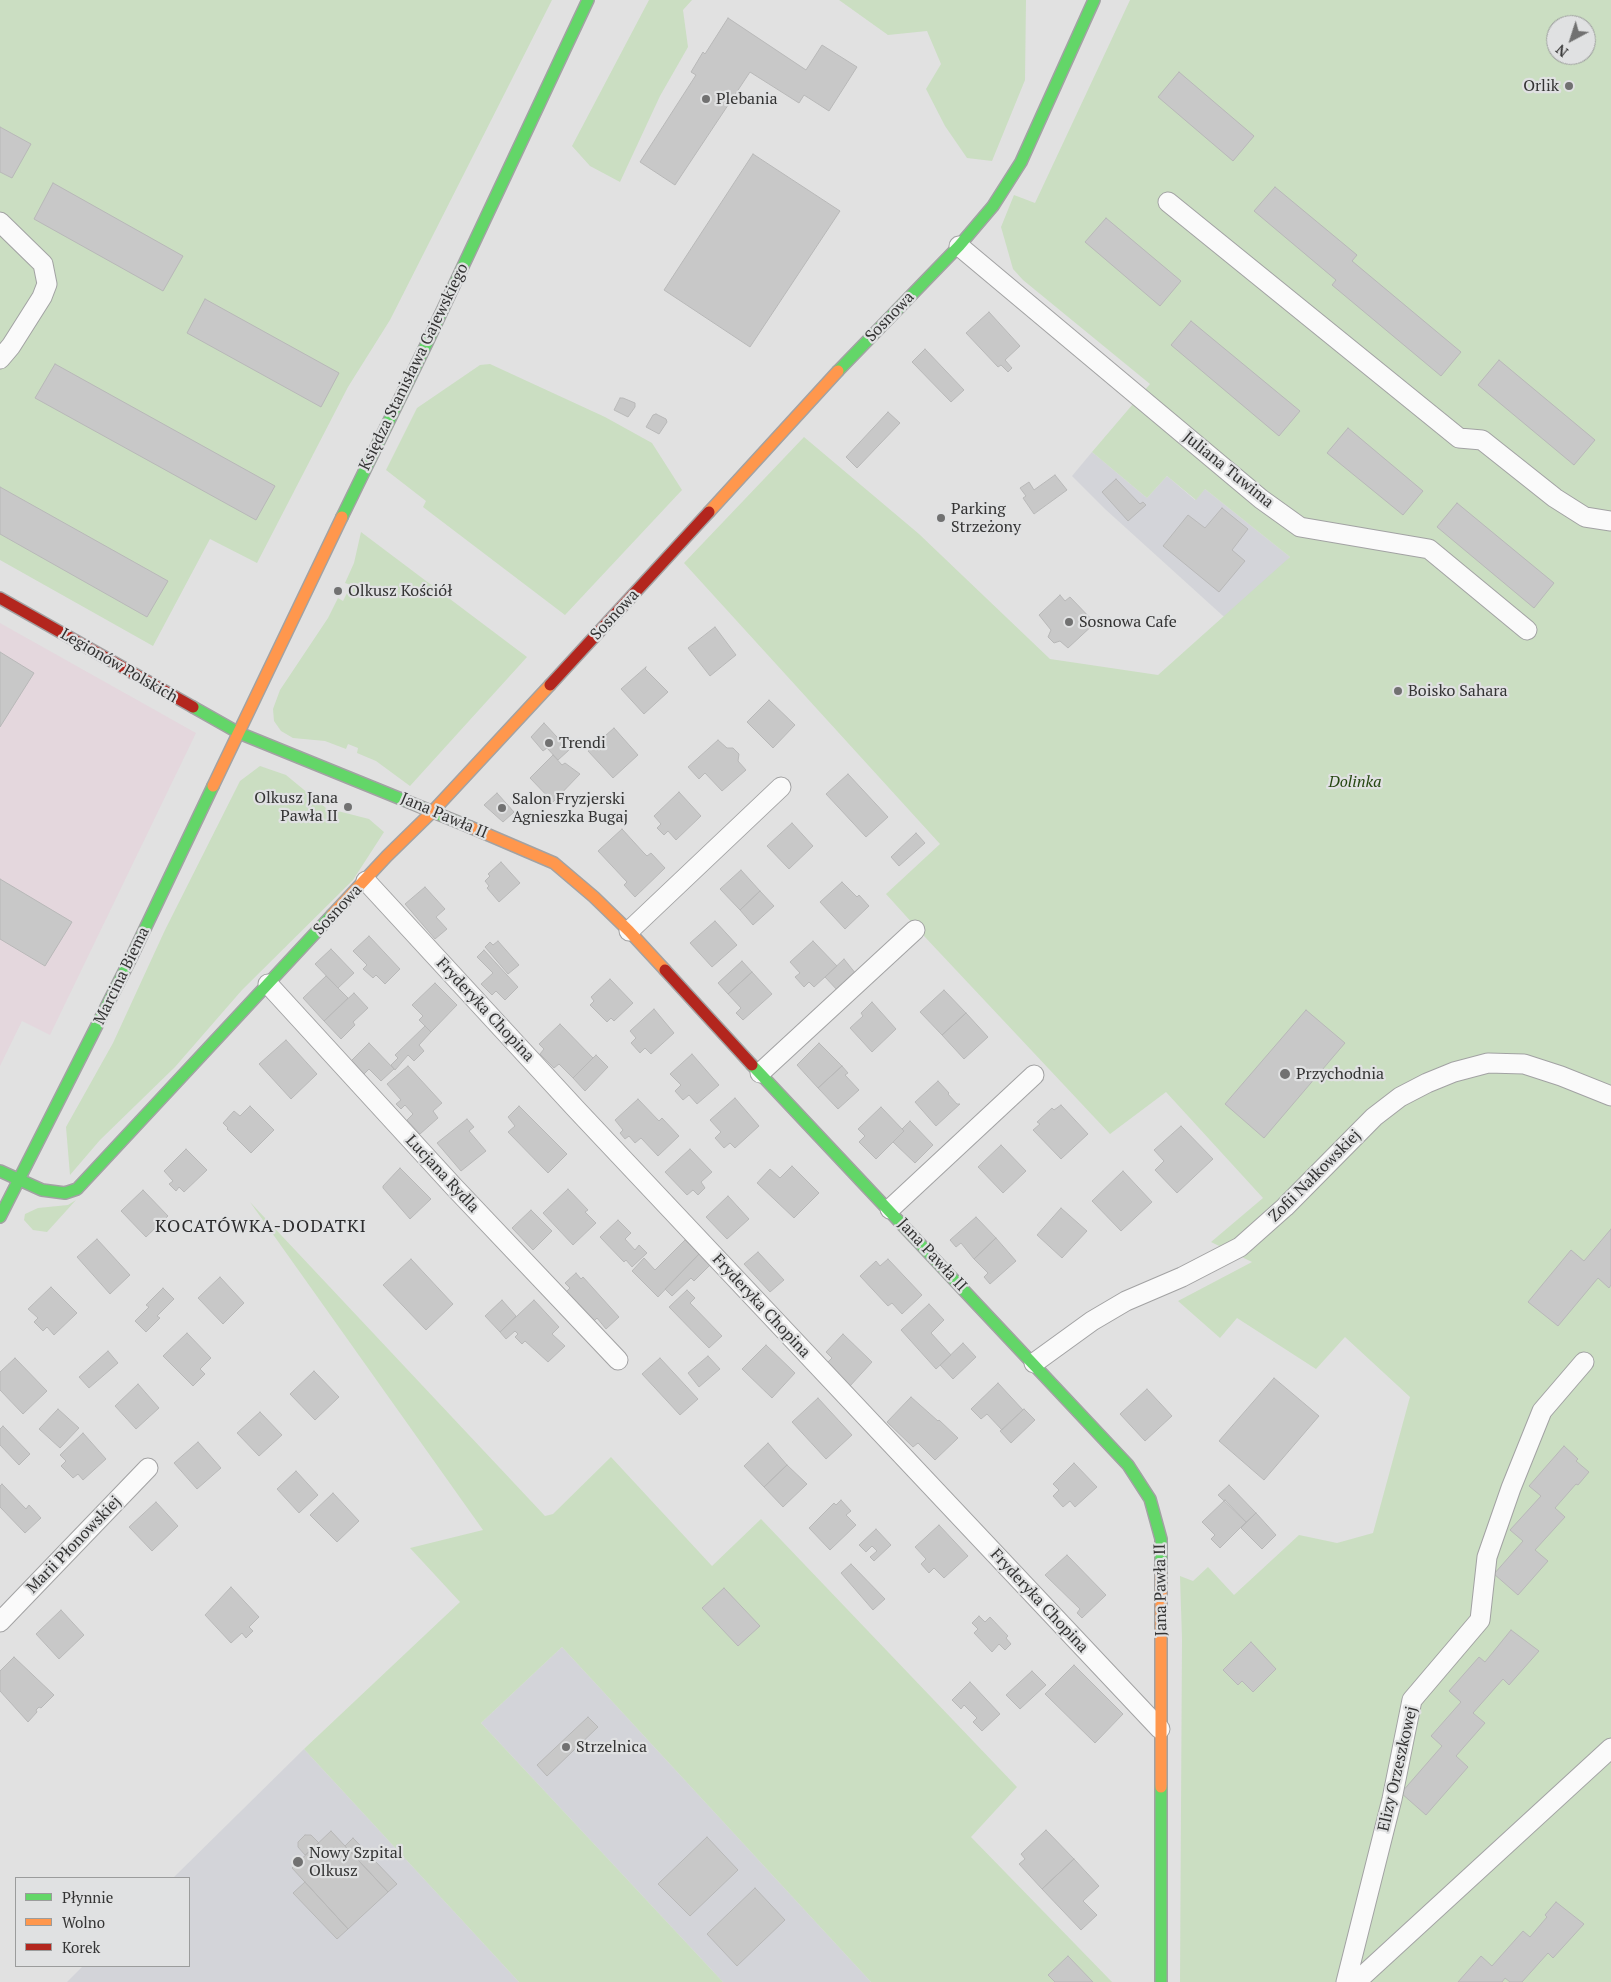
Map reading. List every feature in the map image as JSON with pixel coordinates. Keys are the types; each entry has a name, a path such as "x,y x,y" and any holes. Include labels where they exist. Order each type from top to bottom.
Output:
{"street":[{"name":"Księdza Stanisława Gajewskiego","path":"240,733 346,508 427,343 506,170 588,0"},
{"name":"Sosnowa","path":"18,1180 42,1190 65,1193 77,1189 618,612 860,348 958,246 993,206 1021,162 1094,0"},
{"path":"1168,202 1459,438 1482,440 1555,498 1585,517 1611,521"},
{"path":"0,222 43,264 46,284 42,296 12,346 0,359"},
{"name":"Juliana Tuwima","path":"958,246 1261,499 1300,527 1429,549 1527,630"},
{"name":"Legionów Polskich","path":"0,598 240,733"},
{"name":"Jana Pawła II","path":"240,733 554,863 594,896 629,931 1128,1465 1150,1498 1161,1539 1161,1982"},
{"name":"Marcina Biema","path":"0,1217 132,956 240,733"},
{"path":"629,931 781,787"},
{"name":"Fryderyka Chopina","path":"366,881 589,1123 1160,1729"},
{"path":"760,1073 915,930"},
{"name":"Lucjana Rydla","path":"268,984 454,1188 618,1360"},
{"name":"Zofii Nałkowskiej","path":"1034,1363 1092,1321 1126,1301 1182,1277 1240,1248 1285,1207 1374,1117 1400,1097 1427,1083 1454,1072 1488,1063 1524,1064 1561,1076 1611,1096"},
{"name":"Jana Pawła II","path":"890,1209 1034,1075"},
{"path":"0,1171 18,1180"},
{"name":"Elizy Orzeszkowej","path":"1346,1982 1390,1806 1412,1700 1480,1620 1487,1557 1511,1488 1542,1411 1584,1362"},
{"name":"Marii Płonowskiej","path":"0,1622 148,1468"},
{"path":"1356,1982 1611,1748"}],"shaded area":[{"path":"1092,452 1147,498 1167,476 1195,500 1205,489 1290,557 1233,625 1105,509 1072,476"},
{"path":"0,623 196,733 50,1035 22,1021 0,1066"},
{"path":"562,1647 871,1982 723,1982 481,1723"},
{"name":"Nowy Szpital Olkusz","path":"304,1749 519,1982 67,1982 82,1967 190,1967 190,1877 174,1877"}],"green space":[{"path":"0,0 552,0 390,320 348,387 257,563 210,539 153,646 0,560"},
{"path":"649,0 692,0 683,10 688,47 660,96 620,182 590,166 572,146"},
{"path":"839,0 1026,0 1025,80 992,161 967,158 945,126 926,89 941,64 927,31 888,35"},
{"name":"Dolinka","path":"1130,0 1611,0 1611,1982 1180,1982 1182,1639 1180,1576 1193,1581 1208,1567 1234,1595 1299,1535 1337,1543 1373,1533 1410,1397 1345,1337 1316,1369 1237,1318 1220,1338 1178,1301 1252,1262 1211,1242 1263,1198 1166,1092 1110,1134 924,936 886,894 940,844 684,563 804,437 919,534 1050,659 1158,675 1290,557 1205,489 1196,500 1167,476 1147,498 1092,452 1150,384 1023,280 1013,269 1001,227 1014,195 1035,203"},
{"path":"490,364 605,417 652,443 682,490 565,615 423,507 426,501 386,470 417,408 480,365"},
{"path":"361,532 527,657 410,786 376,761 357,753 358,748 348,744 346,749 325,741 293,738 281,731 274,721 273,709 280,690 328,618 338,598 343,601 351,585 345,583 354,563"},
{"path":"260,766 286,775 326,808 369,819 384,832 353,880 242,990 175,1067 100,1140 70,1175 66,1127 113,1043 165,930 240,781"},
{"path":"76,1200 47,1232 33,1230 24,1220 25,1214 38,1208 68,1205"},
{"path":"250,1202 545,1516 553,1514 611,1457 712,1566 761,1519 1017,1787 971,1837 1112,1982 871,1982 562,1647 481,1723 723,1982 519,1982 304,1749 460,1602 410,1548 483,1530"}],"building":[{"name":"Plebania","path":"728,18 806,70 822,45 857,67 829,111 804,95 799,103 750,72 675,185 640,162 696,75 691,72 703,52 705,54"},
{"path":"1179,72 1254,136 1233,161 1158,97"},
{"path":"0,127 31,144 12,178 0,172"},
{"path":"753,154 840,211 750,347 664,290"},
{"path":"53,183 183,256 163,291 34,219"},
{"path":"1275,187 1357,255 1352,261 1461,352 1441,376 1332,285 1336,280 1254,211"},
{"path":"1106,218 1181,281 1160,306 1085,242"},
{"path":"205,299 339,373 321,407 187,333"},
{"path":"989,312 1020,346 1005,360 1012,368 1008,372 1001,365 998,367 966,333"},
{"path":"1191,321 1300,411 1279,436 1171,345"},
{"path":"925,349 964,390 951,402 912,362"},
{"path":"1499,360 1595,440 1574,465 1478,385"},
{"path":"55,364 275,486 256,520 35,398"},
{"path":"620,398 635,403 635,407 628,417 614,410"},
{"path":"888,412 900,423 857,468 846,457"},
{"path":"656,414 666,419 667,422 659,434 646,427 653,415"},
{"path":"1348,428 1423,491 1403,515 1327,453"},
{"path":"1055,475 1067,490 1034,514 1023,498 1026,496 1020,488 1029,482 1034,490"},
{"path":"1116,479 1140,504 1143,502 1146,505 1128,521 1102,492"},
{"path":"0,487 168,581 147,617 0,534"},
{"path":"1457,503 1554,583 1534,608 1437,527"},
{"path":"1222,508 1248,529 1232,550 1245,561 1219,592 1163,546 1188,515 1205,528"},
{"name":"Sosnowa Cafe","path":"1060,595 1065,601 1070,597 1095,623 1068,648 1060,641 1054,643 1048,637 1051,630 1039,615"},
{"path":"715,627 736,655 710,676 688,648"},
{"path":"0,652 34,673 0,727"},
{"path":"646,667 645,669 668,692 644,714 621,689"},
{"path":"769,700 795,725 773,748 747,722"},
{"name":"Trendi","path":"544,723 569,750 558,760 547,748 543,751 531,737"},
{"path":"614,728 638,755 613,778 588,751"},
{"path":"718,740 727,748 733,748 739,754 738,761 746,770 722,791 705,773 699,779 688,767"},
{"path":"553,755 562,765 565,763 580,774 553,802 530,778"},
{"path":"848,774 888,817 866,837 826,794"},
{"path":"679,792 701,816 676,840 668,831 664,835 657,828 661,824 654,816"},
{"path":"497,793 514,812 503,822 484,805"},
{"path":"792,823 813,846 789,869 767,846"},
{"path":"622,829 647,856 651,853 665,868 635,897 624,885 627,882 598,851"},
{"path":"916,833 925,843 899,866 891,857"},
{"path":"501,862 520,883 499,902 487,888 489,886 485,881 490,876 488,874"},
{"path":"741,870 760,891 740,910 720,889"},
{"path":"0,879 72,922 45,966 0,939"},
{"path":"842,882 857,897 859,895 869,906 845,929 820,902"},
{"path":"425,887 445,909 436,917 447,929 435,939 405,904"},
{"path":"760,891 774,906 753,925 740,910"},
{"path":"715,921 737,945 712,967 690,943"},
{"path":"369,936 400,969 385,984 376,975 373,978 363,969 367,965 353,951"},
{"path":"498,941 519,965 508,974 485,947 490,942 493,945"},
{"path":"813,941 837,966 814,987 809,982 804,987 795,977 800,973 790,962"},
{"path":"331,949 354,973 338,988 315,964"},
{"path":"484,950 518,987 505,1000 496,991 492,995 481,984 493,973 477,957"},
{"path":"844,959 856,974 838,991 825,977"},
{"path":"742,961 752,972 728,994 718,983"},
{"path":"752,972 772,994 743,1020 736,1013 741,1008 728,994"},
{"path":"326,976 348,998 324,1021 303,998"},
{"path":"610,979 633,1003 614,1021 611,1018 607,1022 590,1005 594,1001 591,997"},
{"path":"435,983 457,1005 431,1032 419,1020 423,1016 412,1005"},
{"path":"944,990 966,1013 942,1035 920,1012"},
{"path":"354,993 368,1008 353,1022 355,1025 341,1039 324,1021"},
{"path":"872,1002 896,1029 872,1052 850,1028 863,1016 861,1013"},
{"path":"654,1009 674,1033 651,1054 645,1048 640,1053 631,1043 636,1038 630,1031"},
{"name":"Przychodnia","path":"1306,1010 1345,1043 1264,1138 1225,1104"},
{"path":"966,1013 988,1037 964,1059 942,1035"},
{"path":"560,1024 593,1058 573,1078 559,1064 554,1068 540,1054 544,1049 539,1044"},
{"path":"425,1026 431,1032 419,1045 424,1051 414,1061 408,1055 395,1070 391,1065 398,1058 395,1055"},
{"path":"286,1040 317,1074 291,1099 259,1064"},
{"path":"369,1043 394,1069 381,1081 369,1069 364,1074 351,1061"},
{"path":"819,1043 842,1066 818,1088 797,1065"},
{"path":"692,1054 719,1085 697,1104 689,1095 683,1100 675,1091 681,1085 670,1074"},
{"path":"596,1055 608,1067 585,1091 573,1078"},
{"path":"408,1066 442,1103 433,1111 438,1118 420,1134 407,1120 413,1114 405,1105 401,1109 396,1104 401,1100 387,1084"},
{"path":"842,1066 848,1073 845,1075 859,1090 838,1109 818,1088"},
{"path":"938,1081 957,1104 960,1104 936,1126 915,1102"},
{"path":"735,1098 759,1126 735,1148 730,1143 724,1148 715,1138 721,1132 710,1120"},
{"path":"638,1099 659,1121 662,1118 679,1136 658,1156 641,1138 635,1143 629,1136 625,1139 620,1133 623,1130 615,1120"},
{"path":"1061,1105 1088,1134 1061,1159 1033,1130 1040,1124 1037,1122 1052,1108 1054,1110"},
{"path":"250,1106 274,1130 251,1153 223,1123 234,1111 240,1116"},
{"path":"519,1106 567,1154 548,1173 508,1132 515,1126 508,1117"},
{"path":"881,1107 904,1131 876,1159 859,1142 865,1136 858,1129"},
{"path":"467,1119 474,1127 469,1131 486,1151 461,1171 437,1143"},
{"path":"910,1121 933,1145 915,1163 893,1142 904,1131 902,1129"},
{"path":"1181,1126 1213,1159 1177,1193 1155,1170 1164,1161 1154,1150"},
{"path":"1001,1145 1026,1171 1003,1193 978,1167"},
{"path":"186,1149 207,1170 184,1192 179,1187 176,1191 169,1184 173,1181 164,1171"},
{"path":"690,1149 712,1172 701,1182 705,1188 698,1195 693,1190 687,1195 665,1172"},
{"path":"792,1166 819,1193 794,1218 757,1183 770,1169 780,1178"},
{"path":"400,1168 431,1199 410,1219 383,1188"},
{"path":"1123,1171 1152,1202 1121,1231 1092,1201"},
{"path":"568,1189 588,1210 585,1212 596,1223 573,1245 543,1213"},
{"path":"143,1190 168,1216 146,1237 121,1211"},
{"path":"728,1196 749,1219 727,1239 706,1217"},
{"path":"1061,1208 1087,1231 1062,1258 1037,1235"},
{"path":"531,1210 552,1231 533,1250 512,1228"},
{"path":"976,1217 996,1238 974,1259 961,1243 956,1247 950,1240"},
{"path":"618,1220 631,1233 625,1239 635,1250 639,1245 647,1253 632,1267 626,1260 624,1262 600,1237"},
{"path":"1611,1229 1611,1285 1609,1288 1598,1278 1558,1326 1528,1302 1571,1250 1584,1261"},
{"path":"996,1238 1016,1261 990,1284 984,1277 988,1273 974,1259"},
{"path":"97,1239 130,1275 110,1294 77,1257"},
{"path":"685,1240 699,1254 658,1297 632,1271 644,1258 655,1270"},
{"path":"758,1252 784,1280 770,1292 744,1264"},
{"path":"699,1254 710,1265 694,1281 691,1278 672,1296 665,1289"},
{"path":"411,1259 453,1304 426,1330 383,1285"},
{"path":"888,1259 922,1295 902,1314 892,1303 888,1306 860,1276 876,1261 880,1266"},
{"path":"576,1273 581,1279 583,1277 619,1317 606,1329 597,1318 592,1323 564,1294 570,1288 565,1283"},
{"path":"220,1277 244,1303 223,1324 198,1298"},
{"path":"51,1287 77,1313 54,1335 47,1327 43,1331 34,1322 38,1318 28,1309"},
{"path":"163,1288 174,1299 157,1316 160,1318 146,1332 135,1321 149,1307 146,1305"},
{"path":"687,1290 695,1298 690,1303 722,1336 709,1348 669,1307"},
{"path":"502,1300 516,1316 500,1332 485,1316"},
{"path":"534,1300 559,1327 552,1334 565,1346 548,1362 525,1341 522,1344 515,1337 518,1334 515,1331 506,1339 500,1332"},
{"path":"929,1304 944,1320 931,1333 951,1355 936,1369 901,1330"},
{"path":"187,1333 211,1358 200,1369 205,1374 193,1386 163,1356"},
{"path":"843,1334 872,1362 850,1386 827,1363 832,1358 826,1352"},
{"path":"963,1343 976,1357 953,1379 940,1365"},
{"path":"766,1345 795,1373 772,1398 742,1369"},
{"path":"108,1351 118,1363 89,1388 79,1377"},
{"path":"708,1356 720,1369 699,1387 688,1373"},
{"path":"15,1358 47,1391 23,1414 0,1390 0,1372"},
{"path":"660,1358 698,1399 680,1415 642,1374"},
{"path":"314,1371 339,1397 315,1420 290,1394"},
{"path":"1274,1378 1319,1416 1264,1480 1219,1441"},
{"path":"998,1383 1023,1410 1002,1430 987,1414 981,1419 971,1409"},
{"path":"138,1384 159,1408 136,1429 115,1406"},
{"path":"1147,1389 1172,1416 1145,1441 1120,1414"},
{"path":"911,1397 958,1438 935,1460 918,1443 913,1447 887,1422"},
{"path":"818,1398 852,1435 826,1459 792,1422"},
{"path":"58,1409 79,1428 60,1448 39,1429"},
{"path":"1024,1409 1035,1420 1011,1443 1000,1431"},
{"path":"260,1412 282,1435 259,1456 237,1433"},
{"path":"3,1426 30,1454 19,1465 0,1445 0,1429"},
{"path":"83,1433 106,1459 83,1480 78,1474 73,1478 61,1466 66,1461 60,1455"},
{"path":"198,1442 221,1468 197,1489 174,1463"},
{"path":"768,1443 787,1465 764,1487 744,1466"},
{"path":"1564,1446 1578,1459 1576,1461 1589,1472 1555,1508 1565,1517 1535,1550 1548,1561 1518,1595 1494,1574 1523,1541 1510,1530 1541,1496 1529,1486"},
{"path":"1074,1463 1097,1487 1075,1507 1070,1501 1063,1507 1053,1496 1059,1490 1053,1484"},
{"path":"787,1465 807,1484 783,1507 764,1487"},
{"path":"296,1471 318,1495 299,1513 277,1489"},
{"path":"2,1484 26,1509 29,1505 41,1518 25,1533 0,1507 0,1486"},
{"path":"1229,1485 1256,1513 1246,1522 1218,1495"},
{"path":"333,1493 359,1521 337,1542 310,1515"},
{"path":"841,1500 851,1511 846,1515 856,1525 830,1550 809,1528 834,1503 836,1505"},
{"path":"1225,1500 1246,1522 1220,1548 1211,1539 1215,1535 1202,1522"},
{"path":"156,1502 178,1526 152,1551 129,1527"},
{"path":"1256,1513 1276,1535 1262,1549 1241,1528"},
{"path":"939,1525 968,1556 944,1578 934,1568 929,1573 921,1564 926,1559 915,1547"},
{"path":"876,1529 891,1545 874,1561 870,1557 877,1551 872,1546 866,1552 859,1545"},
{"path":"1067,1555 1106,1595 1082,1618 1077,1613 1080,1609 1045,1575"},
{"path":"851,1564 885,1599 873,1610 841,1573"},
{"path":"231,1587 259,1617 249,1627 253,1631 246,1638 242,1633 231,1643 205,1615"},
{"path":"724,1588 760,1626 738,1646 702,1608"},
{"path":"61,1610 84,1635 59,1659 36,1634"},
{"path":"979,1616 985,1622 990,1617 1008,1636 1006,1638 1011,1644 1005,1650 999,1644 992,1652 974,1633 978,1629 972,1623"},
{"path":"1511,1630 1539,1651 1509,1685 1503,1679 1473,1713 1485,1723 1456,1756 1468,1767 1426,1815 1401,1793 1442,1746 1431,1736 1461,1702 1449,1691 1479,1657 1485,1662"},
{"path":"1251,1642 1276,1669 1253,1692 1242,1681 1238,1685 1223,1670"},
{"path":"14,1657 54,1695 41,1708 39,1707 36,1710 37,1712 28,1722 0,1691 0,1671"},
{"path":"1074,1665 1123,1714 1095,1743 1045,1694"},
{"path":"1032,1671 1046,1685 1020,1709 1006,1695"},
{"path":"970,1682 1000,1714 982,1731 973,1722 977,1718 964,1705 961,1709 952,1700"},
{"name":"Strzelnica","path":"588,1717 598,1727 547,1776 537,1765"},
{"path":"1046,1830 1074,1859 1042,1889 1019,1864 1025,1859 1021,1854"},
{"path":"331,1831 388,1892 348,1929 292,1868"},
{"path":"305,1835 311,1835 319,1843 305,1855 298,1847 298,1842"},
{"path":"707,1837 738,1870 690,1916 658,1884"},
{"path":"353,1838 397,1884 388,1892 345,1846"},
{"path":"1074,1859 1099,1886 1083,1901 1097,1915 1081,1930 1042,1889"},
{"path":"305,1882 348,1929 337,1939 293,1893"},
{"path":"755,1888 785,1920 737,1966 707,1934"},
{"path":"1556,1902 1584,1924 1553,1958 1548,1953 1522,1982 1510,1982 1505,1978 1502,1982 1458,1982 1481,1956 1492,1966 1523,1931 1530,1937 1547,1917 1545,1915"},
{"path":"1068,1956 1093,1982 1055,1982 1048,1975"}],"traffic: fast":[{"path":"342,517 427,343 588,0"},
{"path":"838,371 959,246 993,206 1021,162 1094,0"},
{"path":"193,707 239,733 470,827"},
{"path":"0,1217 132,956 213,786"},
{"path":"0,1171 42,1190 65,1193 77,1189 332,915"},
{"path":"752,1065 1128,1465 1150,1499 1161,1539 1161,1567"},
{"path":"1161,1787 1161,1982"}],"traffic: slow":[{"path":"709,512 838,371"},
{"path":"213,786 342,517"},
{"path":"332,915 387,856 433,811 550,685"},
{"path":"470,827 554,863 594,897 665,970"},
{"path":"1161,1567 1161,1787"}],"traffic: jam":[{"path":"550,685 709,512"},
{"path":"0,598 193,707"},
{"path":"665,970 752,1065"}],"place":[{"name":"Orlik","path":"1569,86"},
{"name":"Plebania","path":"706,99"},
{"name":"Parking Strzeżony","path":"941,518"},
{"name":"Olkusz Kościół","path":"338,591"},
{"name":"Sosnowa Cafe","path":"1069,622"},
{"name":"Boisko Sahara","path":"1398,691"},
{"name":"Trendi","path":"549,743"},
{"name":"Olkusz Jana Pawła II","path":"348,807"},
{"name":"Salon Fryzjerski Agnieszka Bugaj","path":"502,808"},
{"name":"Przychodnia","path":"1285,1074"},
{"name":"Strzelnica","path":"566,1747"},
{"name":"Nowy Szpital Olkusz","path":"298,1862"}],"district":[{"name":"KOCATÓWKA-DODATKI","path":"261,1227"}]}
